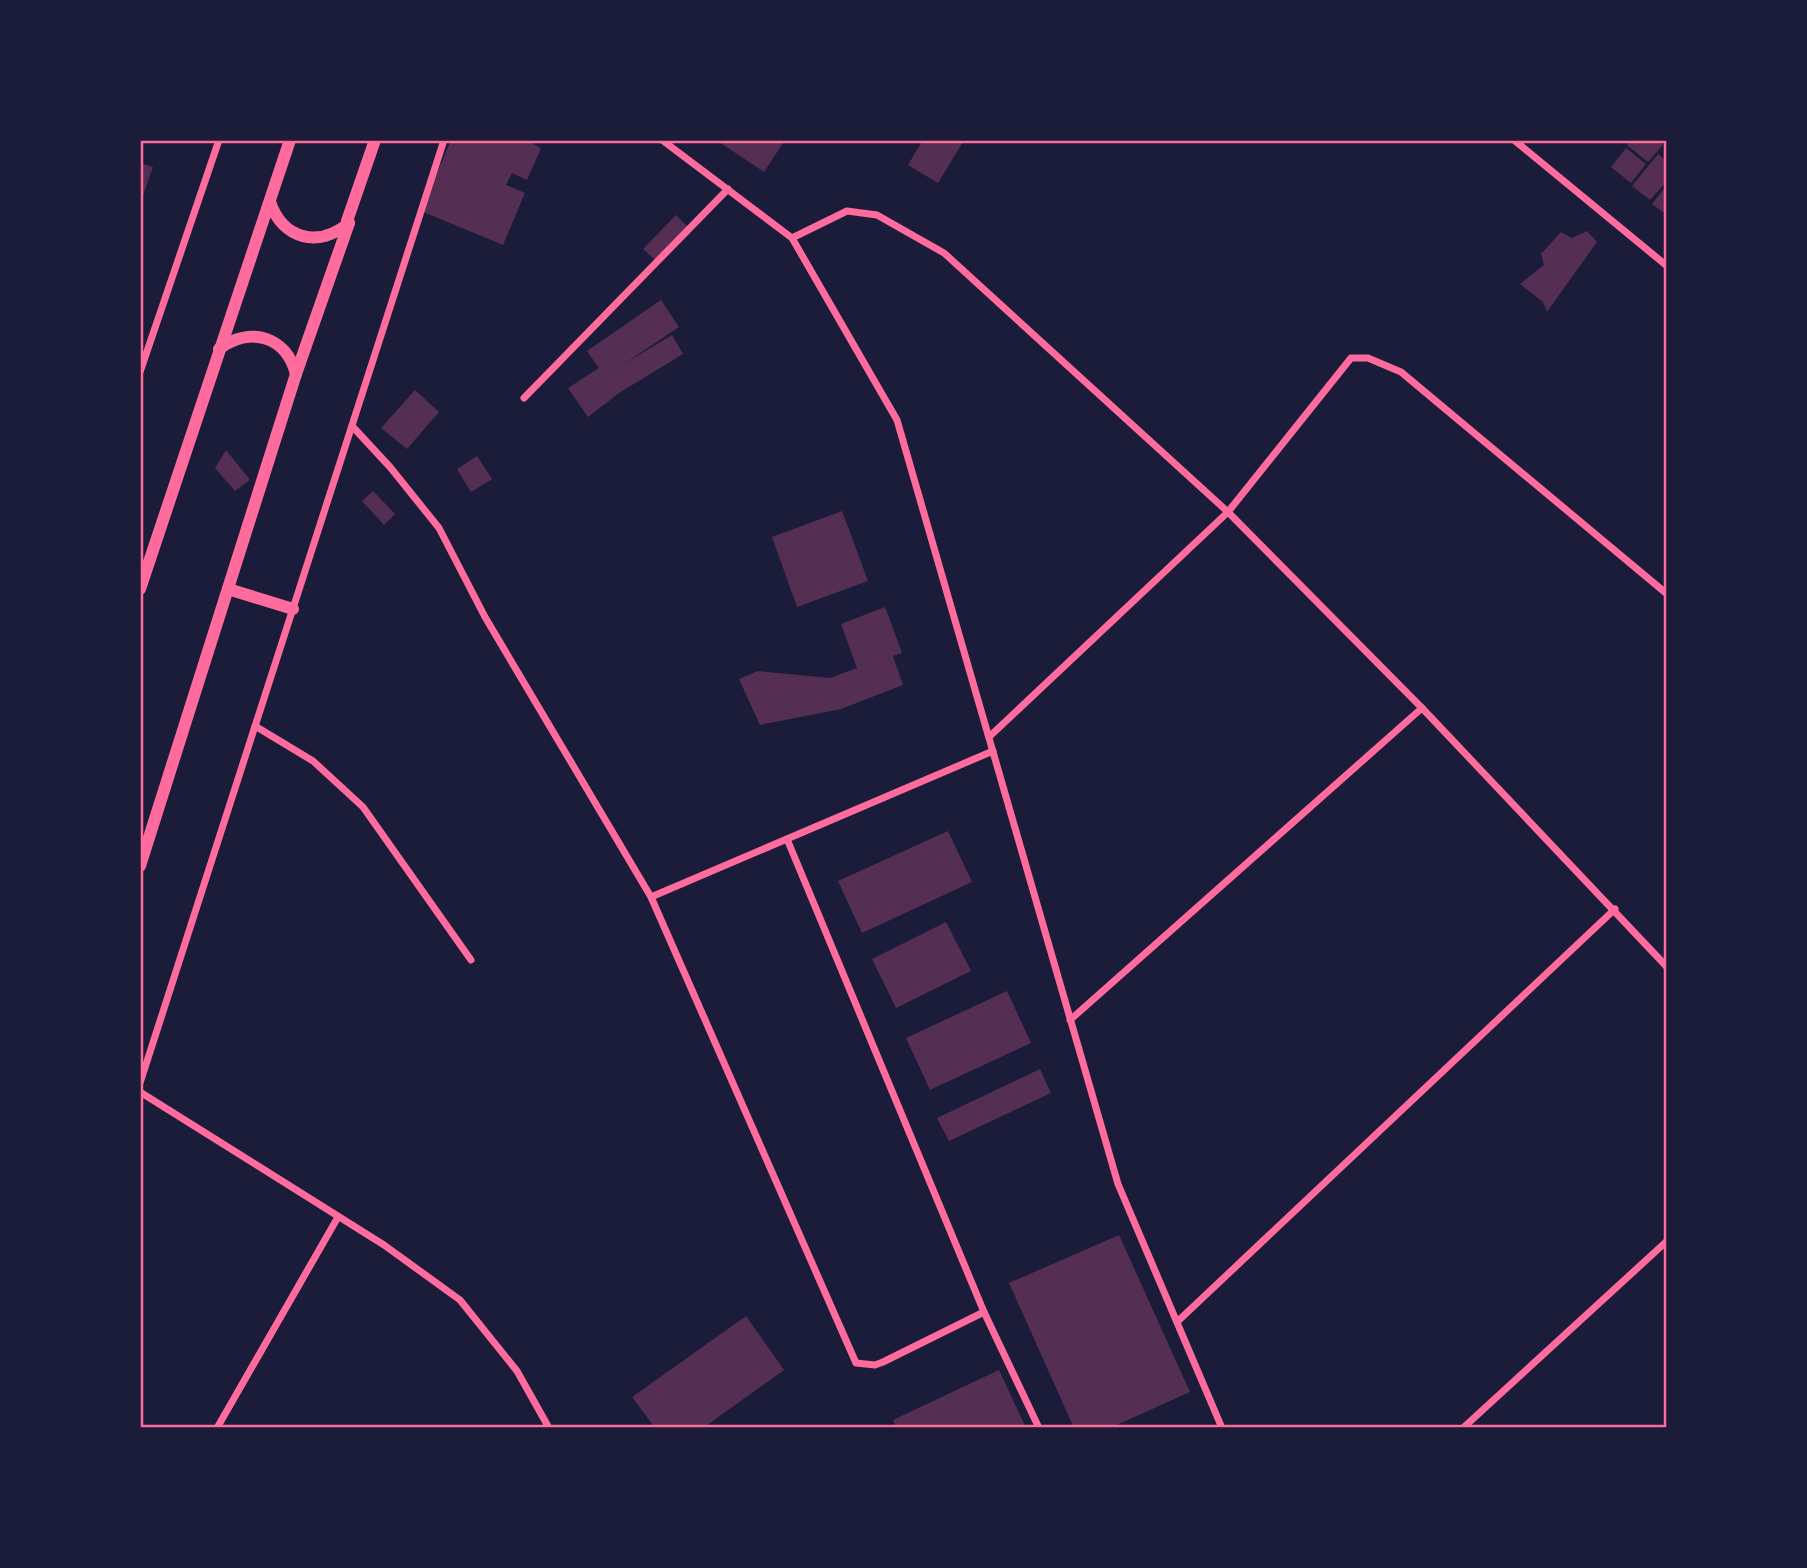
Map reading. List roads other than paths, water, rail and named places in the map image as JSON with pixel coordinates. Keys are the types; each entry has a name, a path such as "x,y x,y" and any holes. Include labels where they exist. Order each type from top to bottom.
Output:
{"street":[{"path":"140,372 219,140"},
{"path":"140,589 290,140"},
{"path":"140,866 296,374 375,140"},
{"path":"140,1083 444,140"},
{"path":"662,140 792,238 897,420 1118,1184 1222,1428"},
{"path":"1514,140 1667,266"},
{"path":"524,398 728,189"},
{"path":"270,202 273,212 288,229 309,237 330,235 349,223"},
{"path":"792,238 847,211 877,215 943,253 1228,512 1422,708 1667,967"},
{"path":"219,349 228,342 249,336 270,340 288,354 296,374"},
{"path":"989,737 1228,512 1351,358 1368,358 1401,372 1667,594"},
{"path":"352,426 390,467 439,528 485,617 651,897 856,1363 875,1365 883,1362 984,1311"},
{"path":"228,589 293,609"},
{"path":"1070,1020 1422,708"},
{"path":"255,726 313,761 363,807 471,960"},
{"path":"651,897 993,751"},
{"path":"787,839 984,1311 1039,1428"},
{"path":"1177,1322 1615,909"},
{"path":"140,1092 384,1245 460,1300 517,1371 549,1428"},
{"path":"217,1428 338,1217"},
{"path":"1463,1428 1667,1241"}]}
